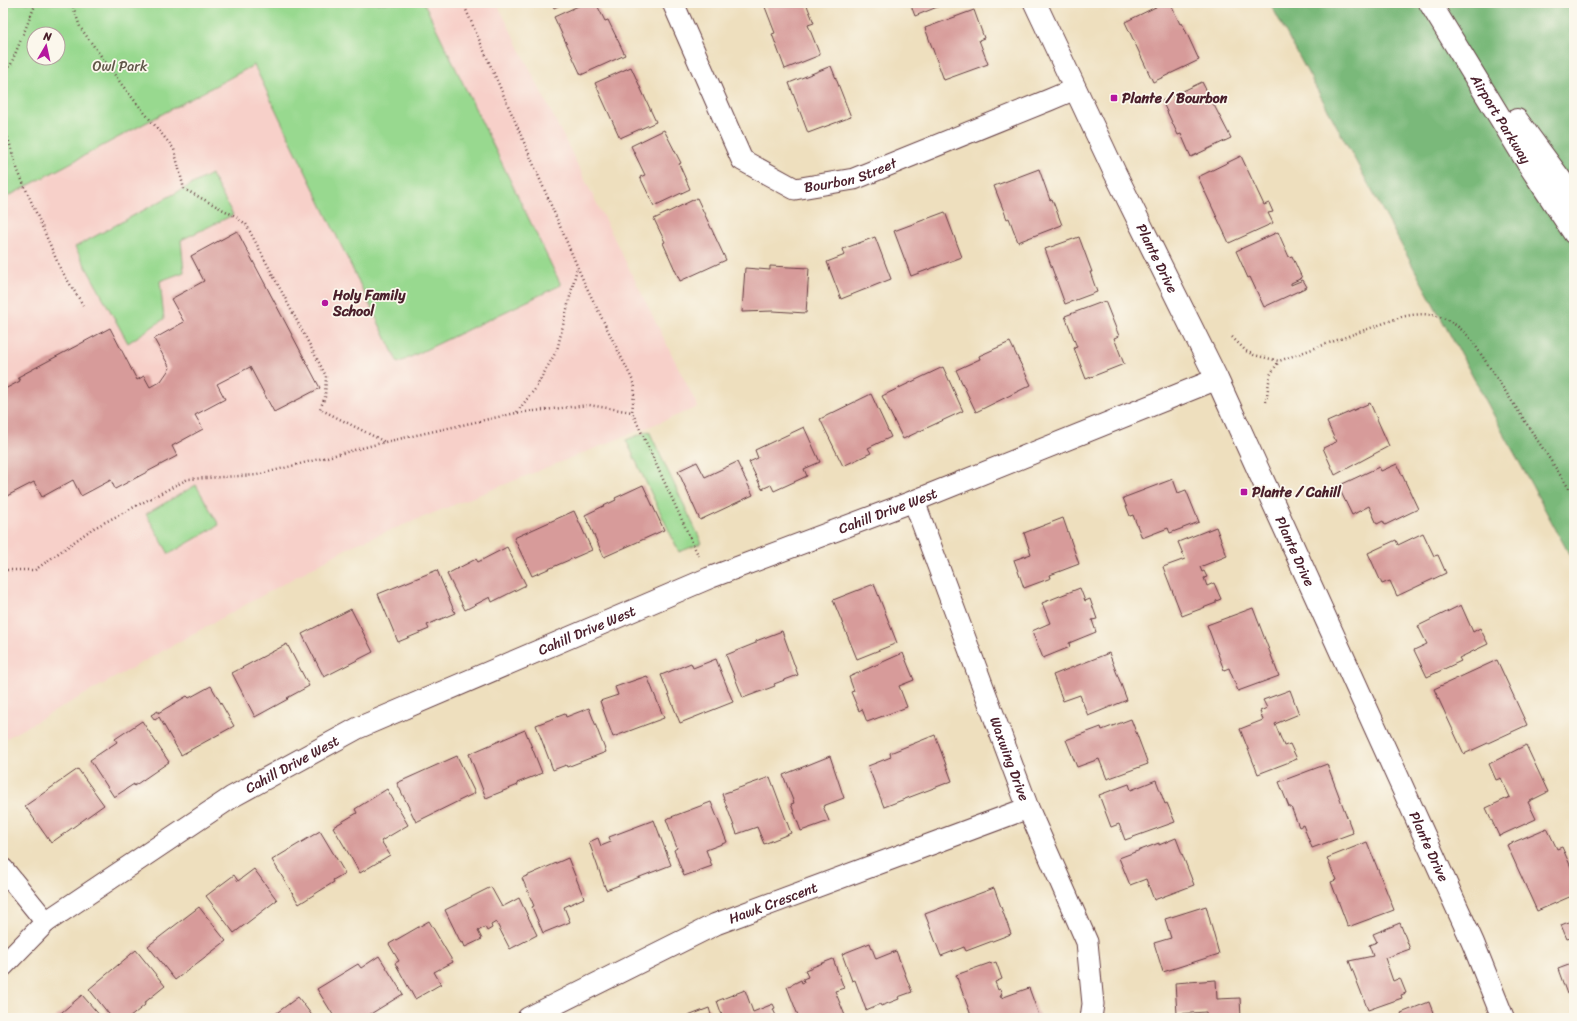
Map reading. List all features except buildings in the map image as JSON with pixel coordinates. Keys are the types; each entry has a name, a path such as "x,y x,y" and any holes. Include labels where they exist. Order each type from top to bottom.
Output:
{"main road":[{"name":"Plante Drive","path":"1035,3 1216,379 1473,943 1504,1018"},
{"path":"1431,3 1574,198"},
{"name":"Airport Parkway","path":"1431,3 1529,165 1574,233"}],"street":[{"name":"Bourbon Street","path":"673,3 742,160 795,189 854,179 1075,88"},
{"name":"Cahill Drive West","path":"3,966 46,922 232,797 358,728 709,578 914,500 1216,379"},
{"name":"Waxwing Drive","path":"914,500 1028,808 1087,942 1093,1004 1091,1018"},
{"name":"Hawk Crescent","path":"528,1018 716,924 1028,808"},
{"path":"3,869 46,922"}],"path":[{"path":"3,73 11,64 36,3"},
{"path":"72,3 80,27 122,85 174,149 184,189 233,215 246,224 326,376 325,397 320,409 385,442"},
{"path":"463,3 577,267 635,385 632,412 709,578"},
{"path":"3,122 18,171 60,268 83,305"},
{"path":"516,412 535,389 557,350 577,267"},
{"path":"1232,337 1246,351 1254,355 1279,361 1401,317 1414,314 1430,314 1447,319 1457,325 1471,339 1574,496"},
{"path":"1266,402 1270,376 1279,361"},
{"path":"3,570 35,570 92,529 188,479 257,476 385,442 516,412 589,405 632,412"}],"shaded area":[{"name":"Holy Family School","path":"370,3 497,3 698,407 351,546 3,740 3,199"}],"green space":[{"name":"Owl Park","path":"3,3 424,3 561,285 398,363 254,65 3,199"},
{"path":"1270,3 1574,3 1574,563"},
{"path":"211,174 233,215 181,240 184,272 160,281 164,319 128,343 75,247"},
{"path":"649,431 702,543 679,552 626,440"},
{"path":"196,485 219,525 169,554 146,514"}],"place":[{"name":"Plante / Bourbon","path":"1114,98"},
{"name":"Holy Family School","path":"325,303"},
{"name":"Plante / Cahill","path":"1244,492"}]}
